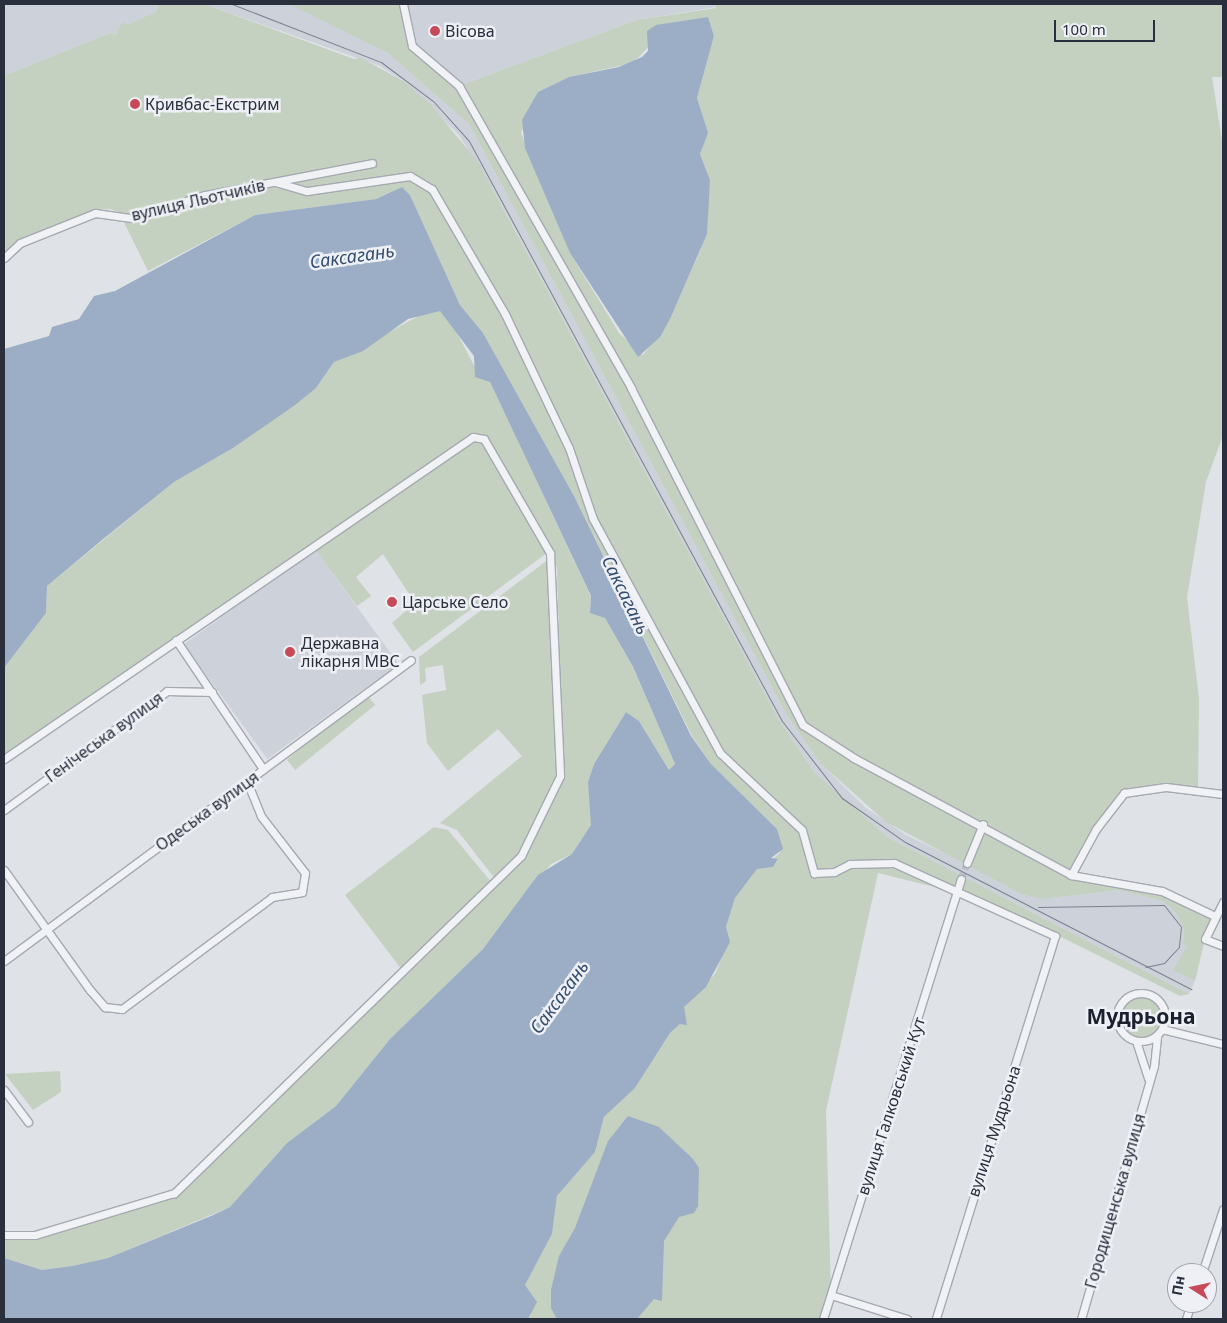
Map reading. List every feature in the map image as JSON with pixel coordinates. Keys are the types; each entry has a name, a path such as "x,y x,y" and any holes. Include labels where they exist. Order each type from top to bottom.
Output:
{"street":[{"path":"403,4 412,46 459,86 631,388 804,725 854,758 983,824 1071,875 1162,891 1215,916"},
{"name":"вулиця Льотчиків","path":"4,258 20,243 95,213 132,218 206,196 372,163"},
{"path":"276,182 307,191 410,176 432,189 505,314 569,448 593,519 720,753 802,830 814,873 834,872 850,864 894,863 959,893"},
{"path":"4,759 176,640 479,437 550,553 554,568 560,776 510,870 362,1013 350,1019 339,1035 174,1193 35,1235 4,1235"},
{"path":"176,640 263,770"},
{"name":"Одеська вулиця","path":"4,961 411,660"},
{"name":"Генічеська вулиця","path":"4,810 167,691 212,692"},
{"path":"4,870 105,1007 122,1009 272,897 297,896 305,886 306,873 261,816 247,782"},
{"path":"1071,875 1106,812 1124,793 1134,788 1166,787 1223,794"},
{"path":"967,863 983,824"},
{"name":"вулиця Галковський Кут","path":"823,1319 959,893 960,879"},
{"name":"вулиця Мудрьона","path":"936,1319 1055,944 1049,931 959,893"},
{"path":"1223,902 1205,939 1223,946"},
{"path":"1148,1082 1136,1041 1123,1033 1117,1020 1120,1006 1132,995 1145,993 1159,1000 1165,1014 1162,1029 1223,1044"},
{"name":"Городищенська вулиця","path":"1081,1319 1148,1082 1157,1036 1162,1029"},
{"path":"1136,1041 1157,1036"},
{"path":"4,1090 28,1122"},
{"path":"1205,1263 1223,1209"},
{"path":"831,1295 907,1319"}],"shaded area":[{"path":"4,4 159,4 156,12 116,36 110,33 4,76"},
{"path":"204,4 289,4 355,33 388,53 469,124 787,715 821,764 866,808 906,835 1042,899 1119,890 1163,901 1176,913 1184,929 1183,944 1187,946 1174,970 1195,981 1189,994 887,837 840,799 815,773 780,722 493,189 458,134 405,82 380,66"},
{"path":"403,4 715,4 716,7 637,20 459,86 412,46"},
{"name":"Державна лікарня МВС","path":"315,549 398,664 267,759 184,644"}],"green space":[{"path":"159,4 204,4 354,59 361,58 405,82 431,105 478,162 780,722 815,773 887,837 1189,994 1180,996 1049,931 959,893 878,873 826,1111 831,1295 823,1319 528,1319 531,1315 525,1285 552,1234 557,1196 595,1152 604,1117 635,1088 670,1033 681,1023 684,1007 715,974 727,944 726,927 735,898 757,869 773,867 778,860 770,861 780,853 777,829 711,764 692,736 574,496 483,333 460,305 410,195 402,187 376,199 255,215 148,271 119,212 110,209 94,210 19,240 4,255 4,76 110,33 116,36 122,22 128,25 156,12"},
{"path":"289,4 403,4 412,46 459,86 637,20 716,8 715,4 1223,4 1223,77 1212,77 1223,147 1223,435 1206,482 1187,597 1199,699 1198,788 1134,788 1112,804 1071,875 1144,887 1211,914 1195,981 1173,970 1187,946 1183,944 1184,929 1176,913 1163,901 1119,890 1042,899 1022,894 886,822 821,764 787,715 469,124 388,53","holes":["708,17 714,36 697,98 707,133 700,154 710,180 701,249 671,317 643,355 619,333 570,253 521,133 538,92 569,77 633,63 667,27"]},
{"path":"428,311 440,311 450,320 477,371 490,382 591,597 590,612 605,618 633,668 675,764 669,770 639,721 626,712 594,764 588,782 592,825 572,854 551,864 483,949 390,1039 336,1106 287,1143 230,1207 108,1258 42,1270 4,1258 4,1237 35,1238 174,1196 341,1036 356,1017 512,872 563,777 557,568 552,552 480,434 4,755 4,668 46,613 47,586 174,482 233,448 316,388 334,362"},
{"path":"474,440 482,441 547,553 413,652 392,623 415,603 383,554 356,577 371,596 357,606 315,549"},
{"path":"549,559 558,775 520,855 496,880 457,830 440,823 522,756 498,729 448,771 427,743 422,695 446,690 443,665 425,668 426,681 420,685 419,657"},
{"path":"367,695 375,705 295,770 287,760"},
{"path":"434,827 448,830 492,883 402,970 345,895"},
{"path":"1136,994 1146,994 1160,1004 1164,1017 1160,1030 1154,1036 1146,1040 1136,1040 1122,1030 1118,1022 1118,1012 1128,998"},
{"path":"60,1071 61,1092 33,1110 5,1074"}],"water":[{"path":"708,17 714,36 697,98 708,133 700,154 710,180 707,234 671,317 660,337 638,357 570,253 525,148 522,120 538,92 569,77 619,67 642,57 648,51 647,31 656,25"},
{"name":"Саксагань","path":"402,187 410,195 460,305 483,333 574,496 691,736 711,764 777,829 783,849 771,858 778,859 773,867 757,869 735,898 726,927 730,942 706,987 684,1007 687,1025 680,1024 670,1033 635,1088 604,1117 595,1152 557,1196 552,1234 525,1285 537,1302 528,1319 4,1319 4,1258 42,1270 72,1266 108,1258 211,1216 230,1207 287,1143 336,1106 390,1039 483,949 538,875 572,854 591,825 588,782 594,764 626,712 639,721 669,770 675,764 633,667 605,618 590,613 591,596 490,382 475,377 474,356 440,311 408,319 363,351 334,362 316,388 295,405 233,448 174,482 102,540 47,586 46,613 4,668 4,349 49,336 52,327 79,319 94,296 115,291 255,215 376,199"},
{"path":"628,1116 659,1127 693,1159 699,1168 698,1206 694,1213 679,1217 664,1241 662,1301 654,1299 637,1319 557,1319 551,1308 551,1290 559,1256 575,1228 608,1141"}],"tunnel":[{"path":"961,879 967,863"}],"tram line":[{"path":"232,4 381,62 434,102 469,141 782,721 842,798 905,842 1191,989"},
{"path":"1038,907 1164,905 1181,927 1179,947 1164,963 1145,967"}],"place":[{"name":"Вісова","path":"435,31"},
{"name":"Кривбас-Екстрим","path":"135,104"},
{"name":"Царське Село","path":"392,602"},
{"name":"Державна лікарня МВС","path":"290,652"}],"district":[{"name":"Мудрьона","path":"1141,1016"}]}
